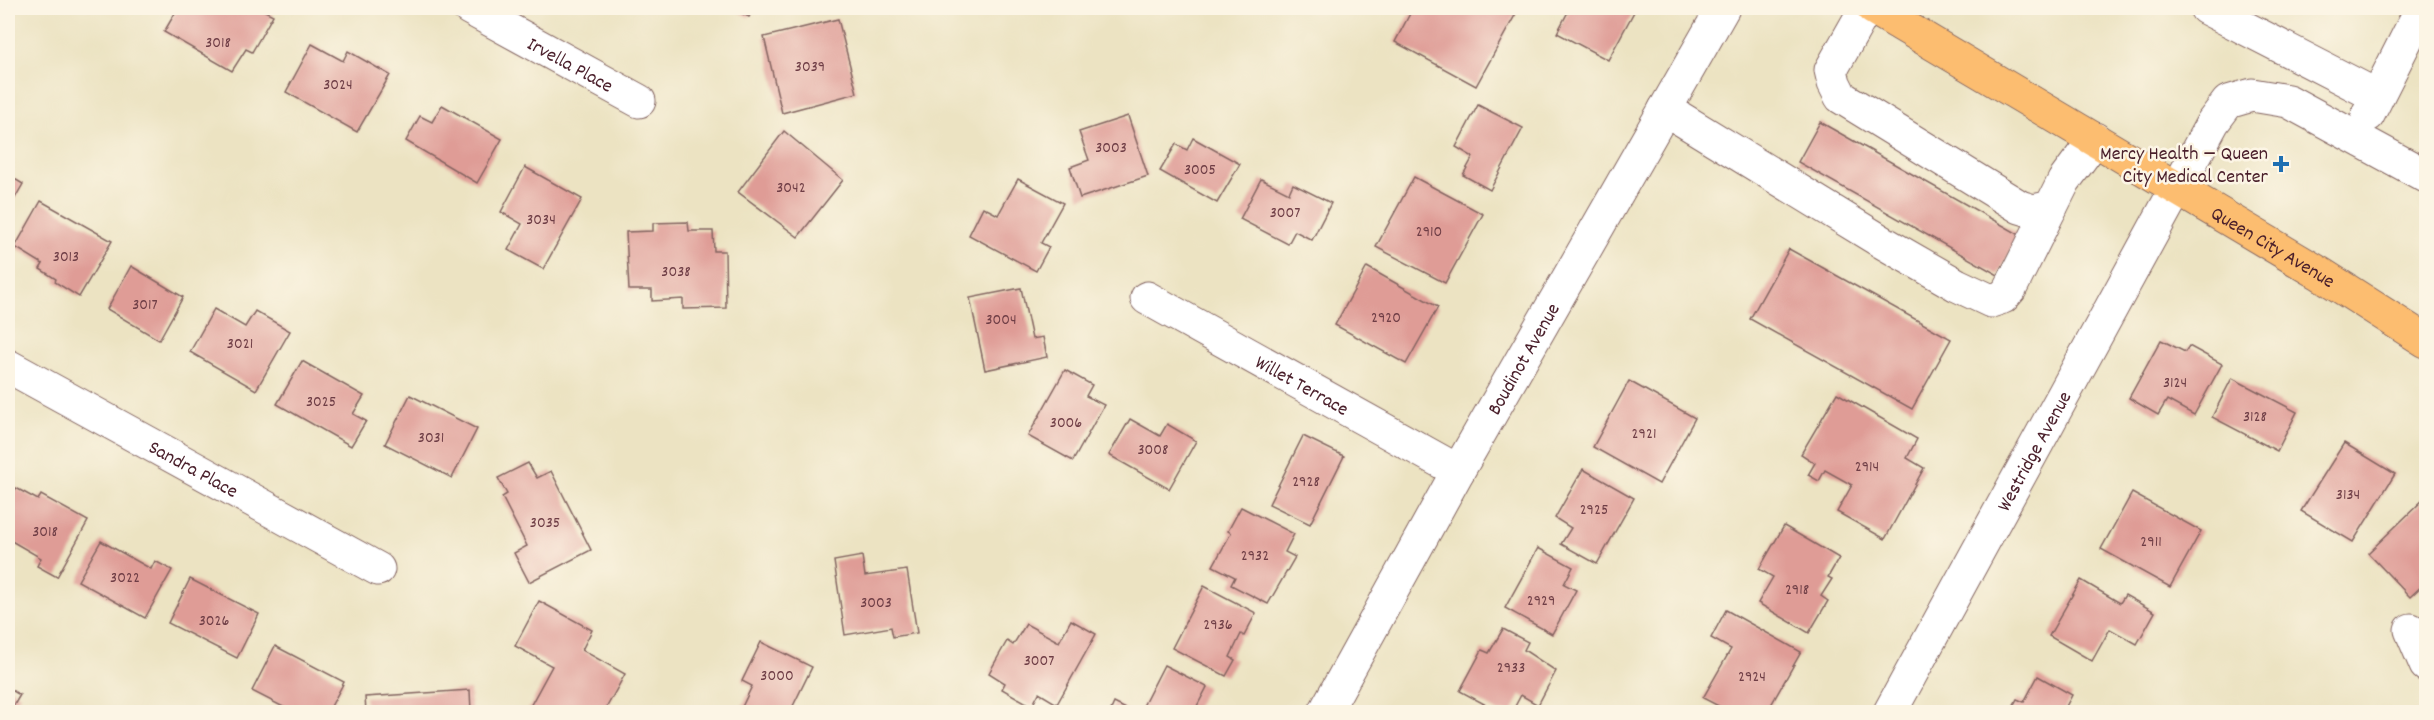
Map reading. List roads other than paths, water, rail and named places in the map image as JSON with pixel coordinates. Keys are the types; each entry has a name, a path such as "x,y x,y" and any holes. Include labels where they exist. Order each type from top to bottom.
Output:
{"main road":[{"name":"Queen City Avenue","path":"1873,8 2178,188 2427,341"}],"street":[{"name":"Irvella Place","path":"469,8 639,101"},
{"name":"Boudinot Avenue","path":"1325,712 1458,471 1723,8"},
{"path":"1866,8 1832,70 1834,83 1841,97 2020,207 2033,211 2051,207"},
{"path":"2206,8 2377,96"},
{"path":"2356,138 2422,8"},
{"name":"Westridge Avenue","path":"1890,712 2213,122 2228,102 2253,95 2288,101 2427,176"},
{"path":"1665,109 1884,243 1957,285 1991,301 2003,297 2010,289 2064,181 2096,139"},
{"name":"Willet Terrace","path":"1147,298 1458,471"},
{"name":"Sandra Place","path":"8,366 378,569"},
{"path":"2411,630 2427,665"}],"place":[{"name":"Mercy Health — Queen City Medical Center","path":"2281,164"}]}
